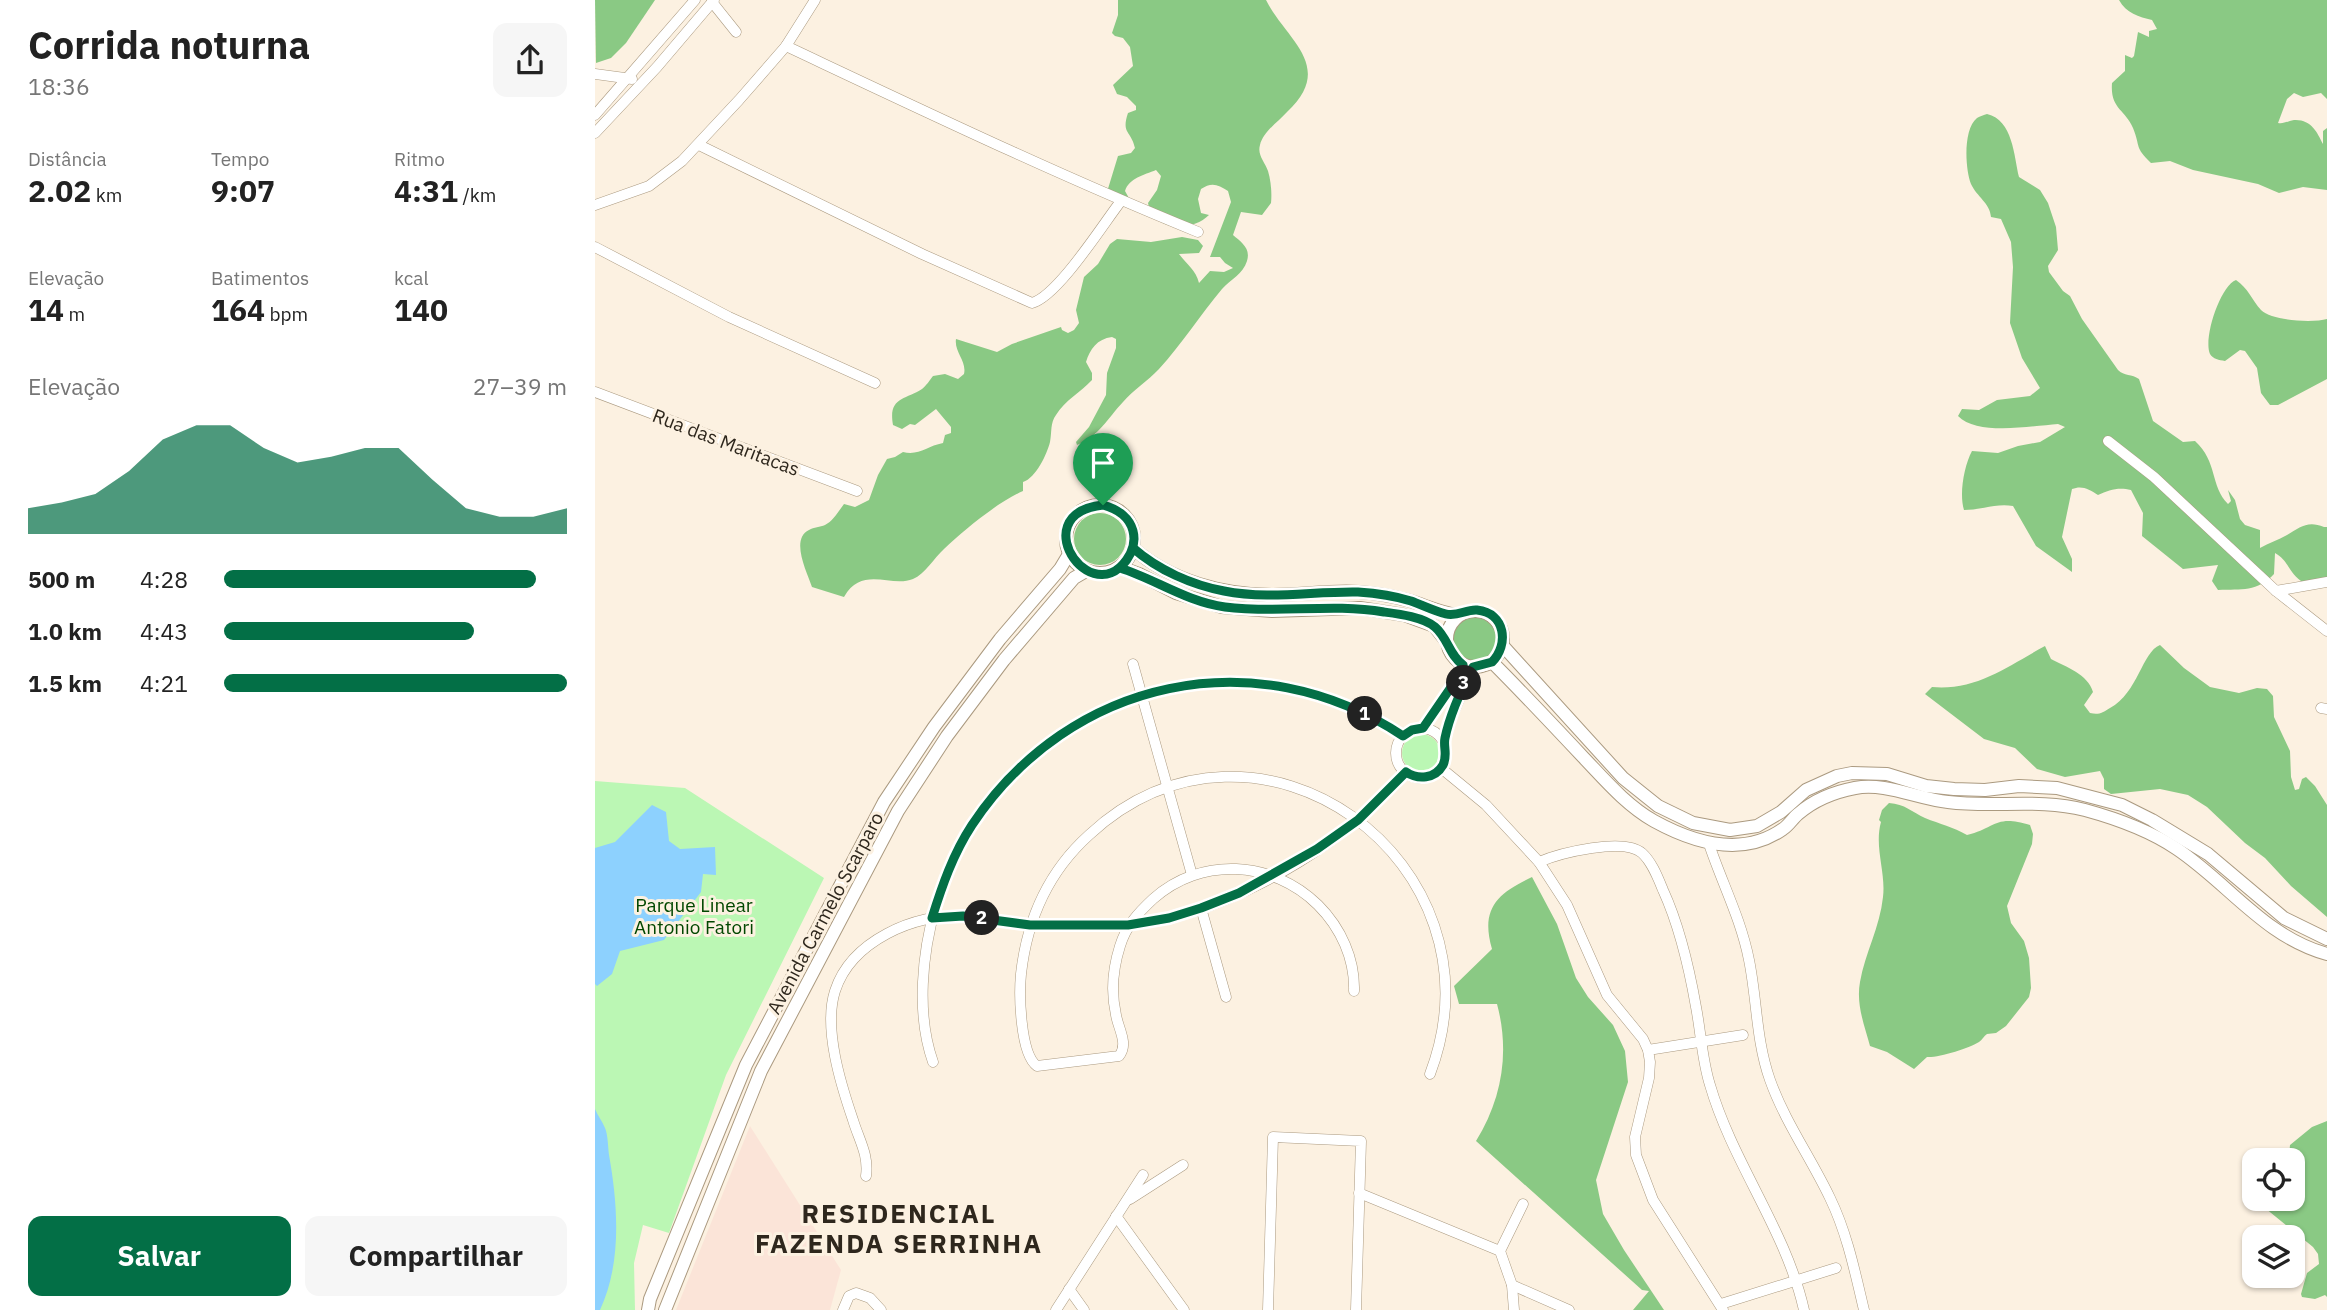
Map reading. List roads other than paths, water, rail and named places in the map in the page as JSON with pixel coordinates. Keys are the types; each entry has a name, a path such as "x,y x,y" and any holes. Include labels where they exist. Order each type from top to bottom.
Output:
{"main road":[{"path":"1103,505 1124,515 1131,525 1133,548 1120,568 1097,574 1076,564 1069,554 1067,531 1080,511 1103,505"},
{"path":"1120,568 1139,574 1176,593 1221,607 1272,611 1360,608 1404,615 1434,626 1455,659 1468,666 1492,662 1503,646 1503,636 1495,618 1477,610 1458,615 1445,614 1408,600 1361,592 1272,596 1224,591 1182,578 1148,561 1133,548"},
{"name":"Avenida Carmelo Scarparo","path":"648,1310 746,1065 884,803 934,727 1000,639 1061,569 1069,554"},
{"name":"Avenida Carmelo Scarparo","path":"665,1310 761,1072 898,811 947,736 1004,660 1074,578 1086,571"},
{"path":"1446,642 1451,622 1458,615"},
{"path":"1503,646 1623,778 1658,806 1693,823 1730,830 1757,826 1781,812 1806,790 1837,776 1851,773 1887,774 1926,786 1954,789 1985,790 2019,786 2057,788 2122,805 2152,820 2208,854 2284,918 2327,939"},
{"path":"1492,662 1625,801 1665,826 1709,844 1735,846 1761,841 1827,795 1858,787 1891,790 1952,803 2028,802 2078,808 2146,831 2177,849 2268,926 2296,944 2327,954"}],"street":[{"path":"595,115 695,0"},
{"path":"595,205 649,186 682,161 786,46 815,0"},
{"path":"595,133 713,1 736,32"},
{"path":"786,46 1121,201 1198,232"},
{"path":"595,74 630,77 640,84"},
{"path":"699,145 922,254 1032,303 1044,298 1061,280 1121,201"},
{"path":"595,247 729,317 876,383"},
{"name":"Rua das Maritacas","path":"595,392 857,491"},
{"path":"2108,441 2154,477 2276,591 2327,631"},
{"path":"2276,591 2327,582"},
{"path":"1133,664 1192,875"},
{"path":"1423,728 1468,666"},
{"path":"1444,742 1433,731 1423,728 1412,730 1403,736 1396,752 1399,763 1406,772 1422,778 1441,768 1446,758 1444,742 1468,666"},
{"path":"933,1062 927,1037 924,985 932,918 954,857 992,797 1017,770 1069,729 1096,714 1142,696 1226,681 1284,686 1320,695 1347,705 1403,736"},
{"path":"1441,768 1486,805 1539,862 1567,905 1607,995 1634,1026 1648,1050 1649,1078 1638,1118 1636,1155 1653,1200 1722,1307 1836,1268"},
{"path":"866,1176 867,1158 842,1088 832,1006 834,992 852,961 880,938 900,928 932,918 963,916 1030,925 1128,925 1169,918 1201,908 1274,875 1358,820 1406,772"},
{"path":"1353,992 1351,960 1338,930 1317,905 1305,894 1274,875 1238,869 1192,875 1175,882 1128,925 1120,946 1113,995 1123,1052 1114,1057 1043,1067 1031,1062 1021,1006 1023,957 1038,903 1049,883 1081,842 1120,810 1167,787 1195,780 1221,778 1275,782 1307,792 1337,806 1358,820 1381,839 1400,860 1416,884 1439,936 1446,982 1441,1048 1430,1074"},
{"path":"1709,844 1739,920 1749,961 1758,1029 1769,1078 1791,1130 1830,1199 1852,1260 1864,1310"},
{"path":"1539,862 1577,851 1625,846 1642,853 1657,876 1670,905 1687,961 1709,1084 1731,1143 1761,1199 1797,1280 1804,1310"},
{"path":"1201,908 1226,997"},
{"path":"1648,1050 1743,1035"},
{"path":"1268,1310 1273,1137 1361,1141 1356,1310"},
{"path":"1126,1201 1184,1165"},
{"path":"1056,1310 1143,1175"},
{"path":"1359,1193 1500,1251"},
{"path":"1514,1310 1512,1285 1500,1251 1523,1205"},
{"path":"1116,1216 1184,1310"},
{"path":"1512,1285 1569,1310"},
{"path":"1069,1289 1084,1310"},
{"path":"843,1310 849,1296 856,1293 870,1298 881,1310"}],"water":[{"path":"652,805 666,812 669,841 680,849 715,847 716,875 703,874 701,892 664,940 620,951 612,974 597,986 595,848 615,842"},
{"path":"595,1109 607,1134 616,1214 612,1273 600,1310 595,1310"}],"district":[{"name":"RESIDENCIAL FAZENDA SERRINHA","path":"899,1228"}],"park label":[{"name":"Parque Linear Antonio Fatori","path":"694,916"}]}
